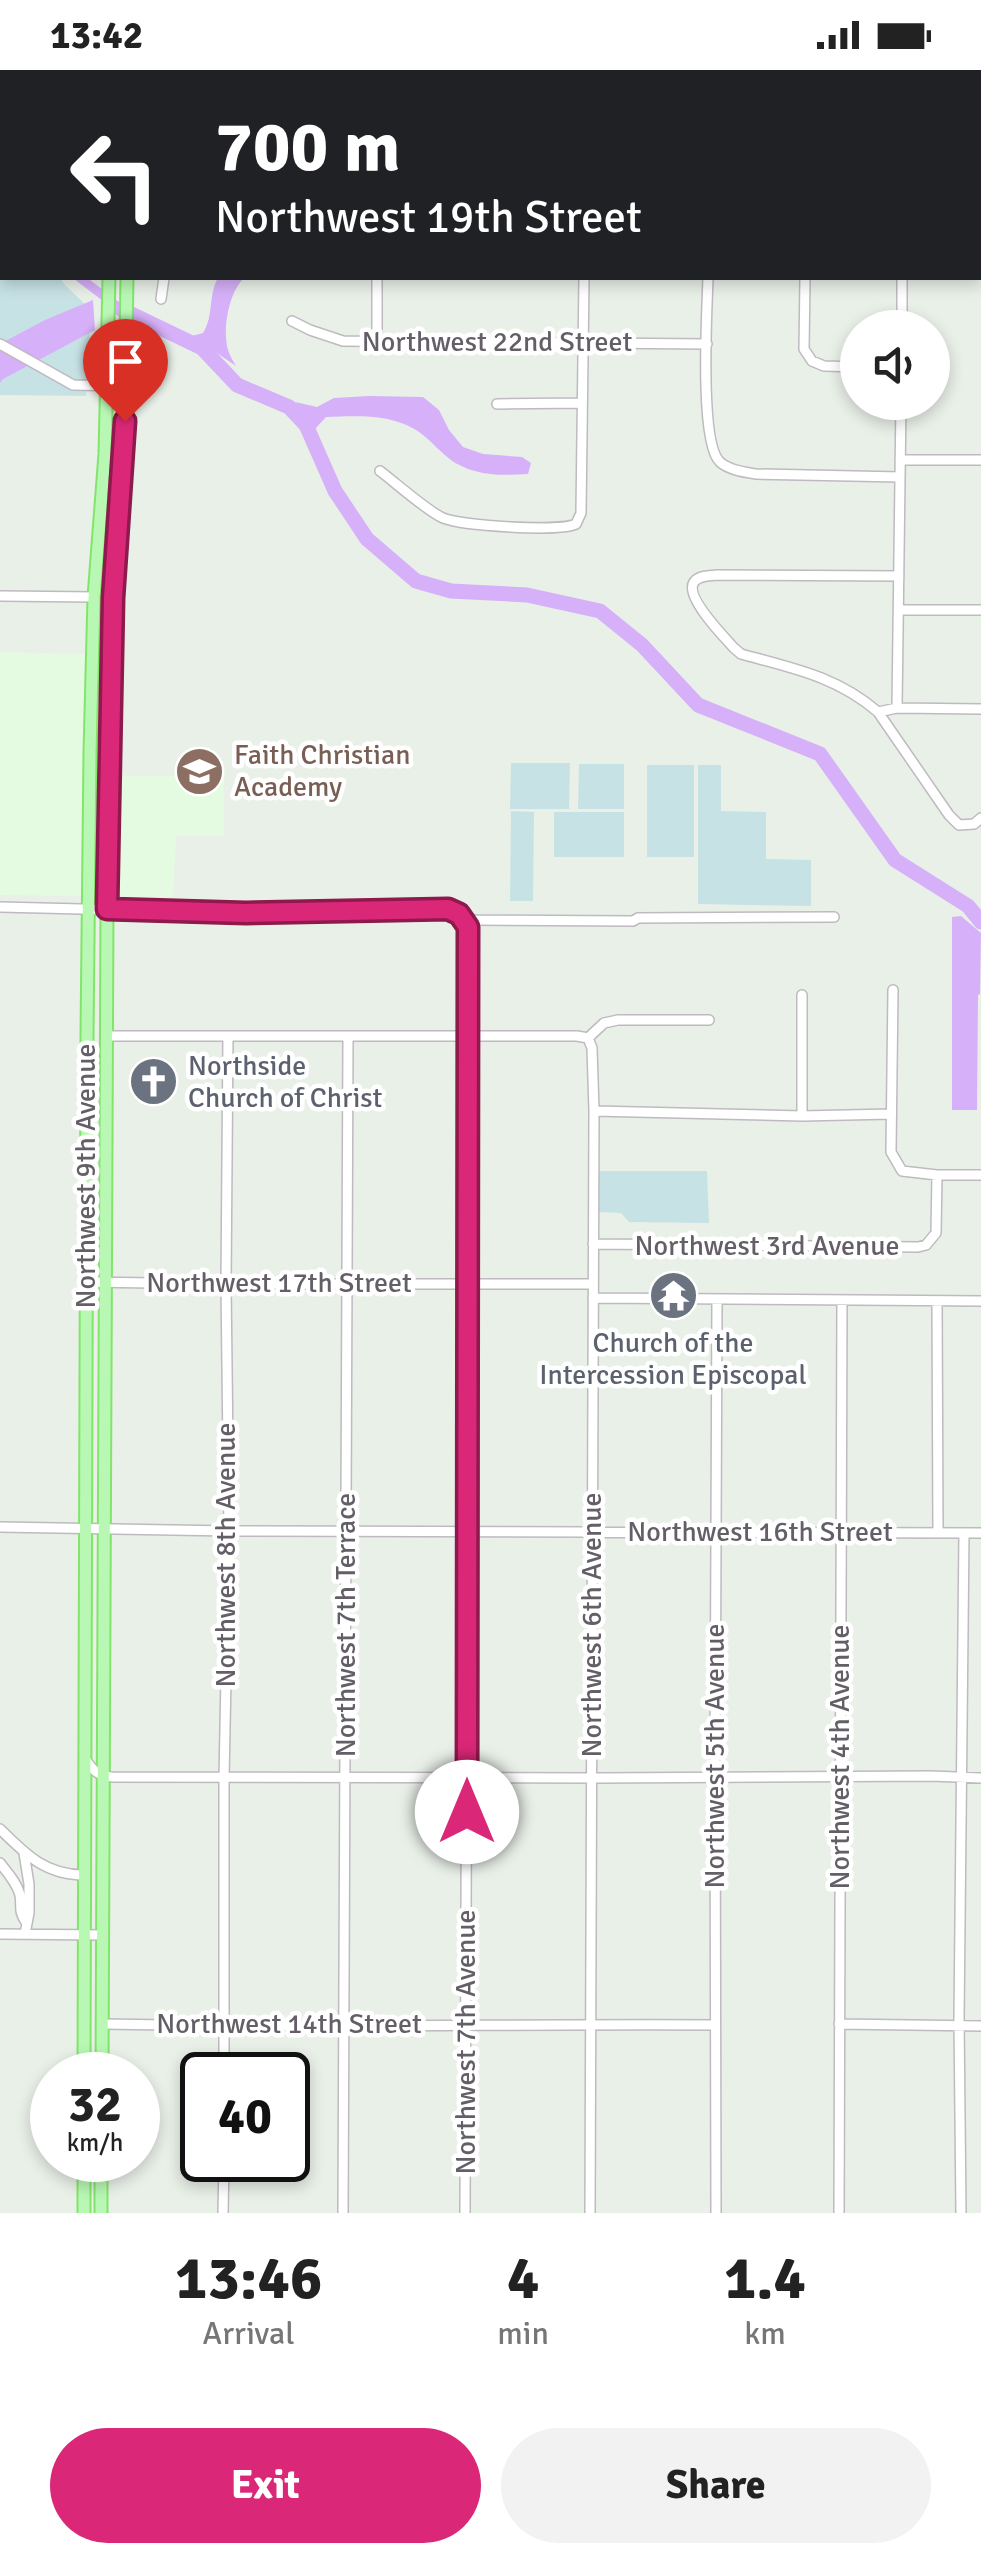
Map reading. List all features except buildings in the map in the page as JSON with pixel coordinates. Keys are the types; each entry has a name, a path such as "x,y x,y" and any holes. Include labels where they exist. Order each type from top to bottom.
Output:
{"main road":[{"name":"Northwest 9th Avenue","path":"84,2052 89,908 94,596 106,454 109,280"},
{"name":"Northwest 9th Avenue","path":"102,2052 107,909 112,627 124,456 127,280"},
{"path":"96,567 113,598"},
{"path":"94,596 112,627"},
{"path":"84,2182 84,2213"},
{"path":"101,2213 102,2182"}],"street":[{"path":"161,299 164,280"},
{"path":"377,280 377,340"},
{"path":"380,471 442,518 548,529 576,524 581,513 584,280"},
{"path":"708,280 707,427 712,452 721,463 756,474 900,477"},
{"path":"804,280 804,350 812,361 840,366"},
{"path":"902,280 902,310"},
{"name":"Northwest 22nd Street","path":"292,320 343,341 707,344"},
{"path":"0,344 73,385 126,386"},
{"path":"497,404 582,402"},
{"path":"897,708 901,420"},
{"path":"900,460 981,460"},
{"path":"899,576 717,575 694,581 692,590 695,600 741,654 826,678 857,694 878,712 949,816 958,825 978,821"},
{"path":"0,596 94,596"},
{"path":"899,610 981,610"},
{"path":"878,712 897,708 981,709"},
{"path":"0,908 246,913 448,909 474,920 834,918"},
{"name":"Northwest 7th Avenue","path":"459,914 468,927 469,1036 465,2213"},
{"path":"892,990 891,1152 895,1162 902,1171 981,1175"},
{"path":"802,994 802,1116"},
{"path":"106,1036 588,1038 604,1023 618,1020 709,1020"},
{"name":"Northwest 8th Avenue","path":"224,2052 228,1036"},
{"name":"Northwest 7th Terrace","path":"344,2213 348,1037"},
{"name":"Northwest 6th Avenue","path":"588,1038 592,1048 594,1111 590,2213"},
{"path":"594,1111 891,1114"},
{"name":"Northwest 3rd Avenue","path":"593,1244 918,1247 926,1245 936,1233 937,1175"},
{"name":"Northwest 17th Street","path":"86,1282 593,1284"},
{"path":"593,1298 981,1302"},
{"name":"Northwest 5th Avenue","path":"716,2213 718,1299"},
{"name":"Northwest 4th Avenue","path":"839,2213 842,1300"},
{"path":"938,1301 938,1533"},
{"name":"Northwest 16th Street","path":"0,1528 981,1533"},
{"path":"960,2213 964,1533"},
{"path":"86,1760 103,1776 981,1778"},
{"path":"0,1830 34,1862 56,1872"},
{"path":"24,1853 30,1913 24,1934"},
{"path":"0,1863 20,1894 20,1912 26,1922"},
{"path":"29,1884 36,1877 56,1872 84,1874"},
{"path":"0,1934 103,1935"},
{"name":"Northwest 14th Street","path":"103,2024 715,2024"},
{"path":"839,2024 981,2026"},
{"path":"223,2213 224,2182"}],"shaded area":[{"path":"0,280 61,280 91,310 86,396 0,395"},
{"path":"217,280 242,280 234,292 226,322 228,350 236,366 192,336 203,333"},
{"path":"93,300 95,330 0,383 0,344"},
{"path":"423,397 439,410 463,447 483,454 522,457 531,463 528,474 496,474 465,468 417,431 385,419 326,417 315,429 295,402 317,407 334,398"},
{"path":"0,652 86,654 85,775 224,777 224,836 176,836 173,897 0,895"},
{"path":"511,763 570,763 569,809 510,809"},
{"path":"579,764 624,764 624,809 578,809"},
{"path":"647,765 694,765 694,857 647,857"},
{"path":"698,765 721,765 721,811 766,812 766,859 811,860 811,906 698,904"},
{"path":"511,811 534,812 533,901 510,901"},
{"path":"554,812 624,812 624,857 554,857"},
{"path":"961,916 981,933 977,1110 952,1110 952,917"},
{"path":"597,1171 707,1171 709,1223 629,1222 621,1213 598,1212"}],"waterway":[{"path":"83,280 121,309"},
{"path":"121,309 202,348 237,385 289,407 306,425 335,491 367,539 416,581 451,591 527,595 600,611 642,645 698,705 820,754 895,860 968,906 981,922"}],"place":[{"name":"Faith Christian Academy","path":"199,771"},
{"name":"Northside Church of Christ","path":"153,1082"},
{"name":"Church of the Intercession Episcopal","path":"673,1295"}],"route":[{"path":"125,421 113,598 107,909 246,913 448,909 459,914 468,927 467,1812"}]}
